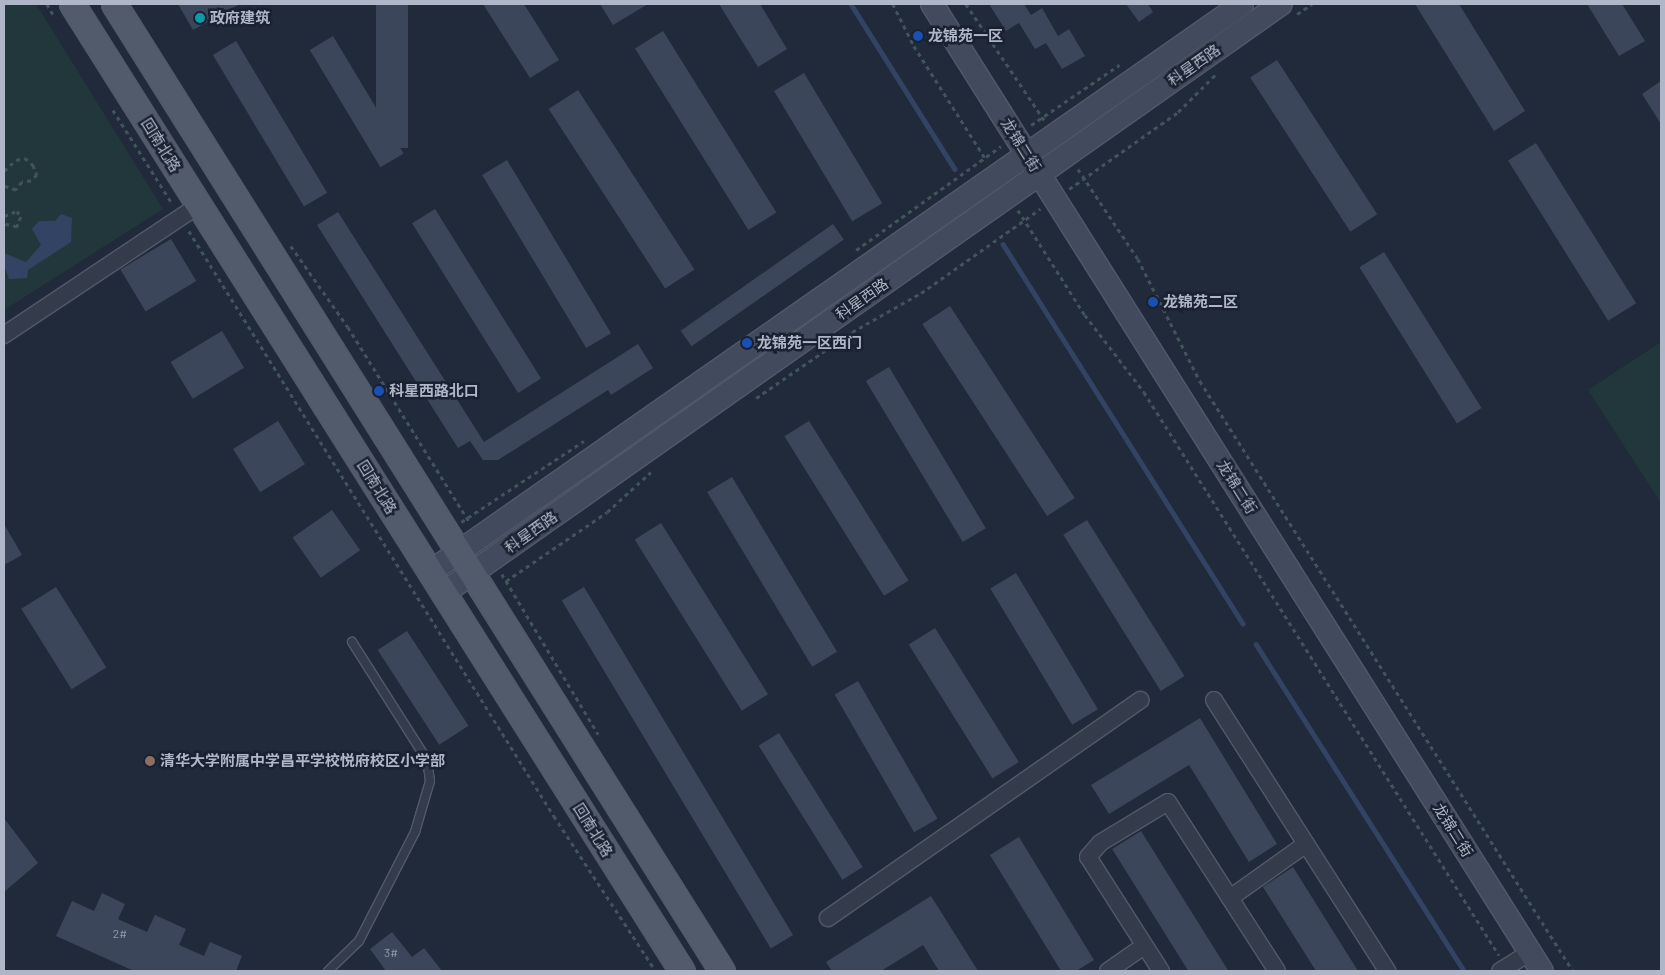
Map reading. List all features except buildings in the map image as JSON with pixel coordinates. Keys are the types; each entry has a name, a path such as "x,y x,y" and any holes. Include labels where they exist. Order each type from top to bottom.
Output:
{"main road":[{"path":"114,4 722,971"},
{"name":"回南北路","path":"65,12 190,211 430,572 682,971"}],"street":[{"name":"龙锦二街","path":"932,4 1542,971"},
{"name":"科星西路","path":"430,572 1242,4"},
{"name":"科星西路","path":"444,594 1067,154 1289,9"},
{"path":"4,335 190,211"},
{"path":"828,918 1141,700"},
{"path":"1214,700 1387,971"},
{"path":"1160,971 1088,857 1100,843 1168,802 1276,971"},
{"path":"1230,898 1306,844"},
{"path":"1108,971 1144,946"},
{"path":"1503,969 1530,952"}],"lane":[{"path":"328,971 359,941 415,832 430,780 427,760 352,642"}],"path":[{"path":"47,4 65,12"},
{"path":"893,4 914,46 996,176"},
{"path":"966,4 1054,135"},
{"path":"1289,9 1312,4"},
{"path":"749,403 852,332 922,293 1178,112 1219,71"},
{"path":"109,102 190,211 554,816 656,971"},
{"path":"1067,154 1138,259 1200,381 1573,971"},
{"path":"4,171 16,160 25,158 32,162 37,175 32,181 22,182 16,190 4,186"},
{"path":"1009,195 1085,315 1144,392 1503,969"},
{"path":"4,216 16,211 21,217 17,227 4,224"},
{"path":"289,242 348,326 447,486"},
{"path":"520,571 606,512 654,470"}],"green space":[{"path":"4,4 36,4 163,209 4,310"},
{"path":"1661,342 1661,503 1588,390"}],"water":[{"path":"61,214 72,218 71,242 28,270 27,278 9,279 4,265 4,253 26,262 41,245 32,229 39,221 55,221"}],"waterway":[{"path":"851,4 955,169"},
{"path":"1003,244 1243,623"},
{"path":"1256,644 1464,971"}],"place":[{"name":"政府建筑","path":"200,18"},
{"name":"龙锦苑一区","path":"918,36"},
{"name":"龙锦苑二区","path":"1153,302"},
{"name":"龙锦苑一区西门","path":"747,343"},
{"name":"科星西路北口","path":"379,391"},
{"name":"清华大学附属中学昌平学校悦府校区小学部","path":"150,761"}]}
